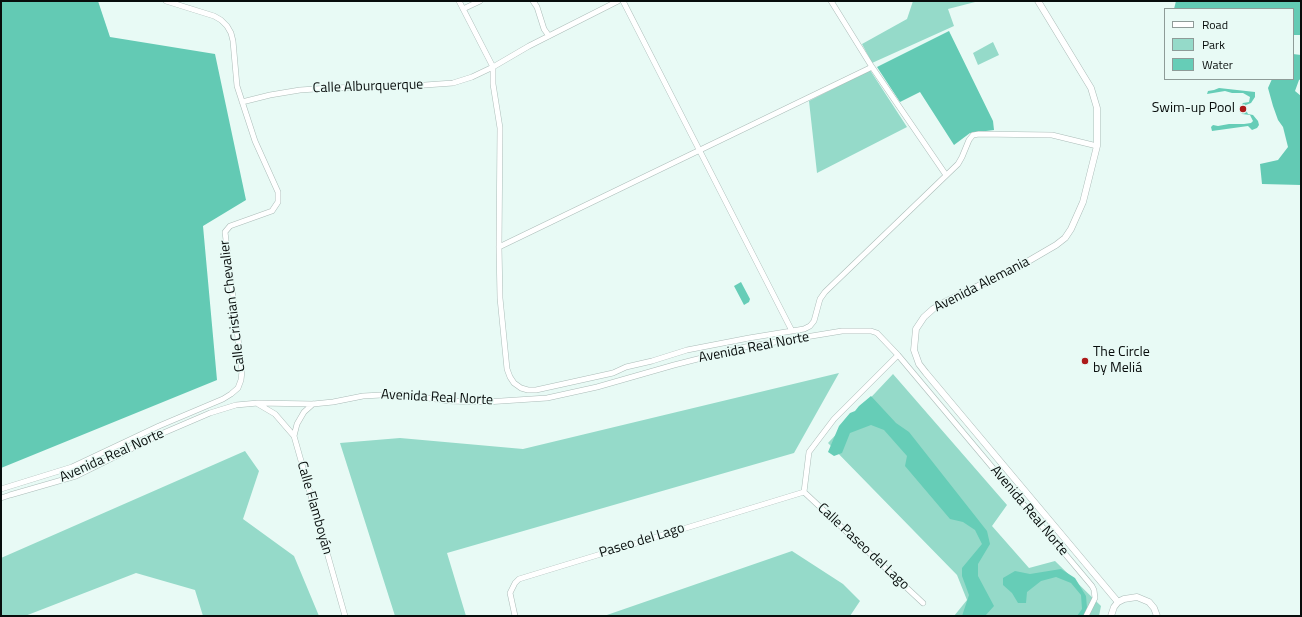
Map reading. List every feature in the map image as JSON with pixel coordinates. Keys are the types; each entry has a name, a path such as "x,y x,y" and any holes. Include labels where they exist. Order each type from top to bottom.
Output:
{"street":[{"name":"Calle Cristian Chevalier","path":"1,489 72,467 159,426 224,399 238,388 241,380 242,371 225,232 230,226 272,211 278,202 279,197 255,141 237,86 231,33 227,26 214,16 166,1"},
{"path":"459,1 493,67 492,84 500,128 500,298 507,369 514,383 521,388 528,390 536,390 613,373 626,367 652,361 687,350 804,329 810,326 814,321 820,299 825,292 958,164 968,140 976,134 1052,135 1097,146"},
{"path":"463,9 480,1"},
{"path":"533,1 537,7 544,30 549,36"},
{"name":"Calle Alburquerque","path":"242,102 300,90 453,83 472,77 493,67 549,36 618,1"},
{"path":"623,1 792,331"},
{"path":"831,1 872,67 946,175"},
{"name":"Avenida Alemania","path":"1038,1 1091,88 1095,98 1097,108 1097,146 1083,202 1071,229 1065,238 1046,252 933,309 924,317 916,329 914,350 917,360 926,373 1118,602"},
{"path":"499,248 872,67"},
{"name":"Avenida Real Norte","path":"1,498 76,476 161,434 210,413 236,405 258,403 313,404 363,396 400,394 448,401 486,402 547,398 597,387 745,347 842,331 871,331 877,333 898,355 1092,586 1095,598 1086,616"},
{"path":"804,492 809,452 834,419 898,355"},
{"path":"258,403 275,414 294,436"},
{"path":"294,436 297,424 304,412 313,404"},
{"name":"Calle Flamboyán","path":"294,436 345,616"},
{"name":"Calle Paseo del Lago","path":"804,492 923,603"},
{"name":"Paseo del Lago","path":"515,616 510,599 510,593 519,578 804,492"},
{"path":"1110,616 1118,602 1130,597 1143,598 1154,608 1157,616"}],"green space":[{"path":"913,1 979,1 948,9 954,26 872,63 862,44 907,19"},
{"path":"993,42 999,55 978,65 973,53"},
{"path":"870,70 907,127 817,173 809,101"},
{"path":"839,373 794,453 447,553 466,616 395,616 340,443 400,438 523,449"},
{"path":"893,374 1007,505 992,526 1029,568 1055,561 1101,606 1099,616 954,616 967,600 957,575 828,443"},
{"path":"245,451 259,471 243,519 294,556 319,616 203,616 195,590 136,573 25,616 1,616 1,558"},
{"path":"792,551 843,584 860,601 850,616 604,616"}],"shaded area":[{"path":"1,1 98,1 110,37 215,54 246,200 203,226 217,380 1,468"},
{"path":"1176,1 1301,1 1301,35 1294,35 1294,8 1174,8"},
{"path":"949,31 993,121 994,130 970,133 954,145 920,92 900,102 877,67"},
{"path":"1294,54 1301,55 1301,79 1299,80 1295,91 1301,96 1301,185 1262,184 1260,164 1278,160 1288,147 1283,127 1278,120 1268,88 1272,80 1294,80"}],"water":[{"name":"Swim-up Pool","path":"1219,88 1255,92 1255,97 1251,103 1246,105 1245,108 1248,114 1253,115 1258,121 1259,125 1257,128 1252,130 1248,126 1212,131 1211,127 1213,125 1244,124 1251,123 1253,121 1250,115 1242,114 1239,109 1243,103 1249,102 1250,97 1243,93 1232,93 1225,91 1207,94 1208,91"},
{"path":"741,282 750,299 749,302 744,305 734,286"},
{"path":"871,396 896,423 909,432 987,531 990,544 978,564 978,576 994,606 985,616 962,616 969,595 962,576 962,568 982,544 975,530 963,522 950,519 905,466 907,456 884,430 871,425 850,433 842,453 834,456 828,452 839,426 850,413 855,411"},
{"path":"1061,569 1075,578 1086,596 1087,608 1084,616 1077,616 1082,609 1081,595 1071,583 1056,577 1041,581 1027,592 1026,603 1018,603 1012,593 1003,585 1003,578 1015,571 1030,574"}],"place":[{"name":"Swim-up Pool","path":"1243,109"},
{"name":"The Circle by Meliá","path":"1085,361"}]}
